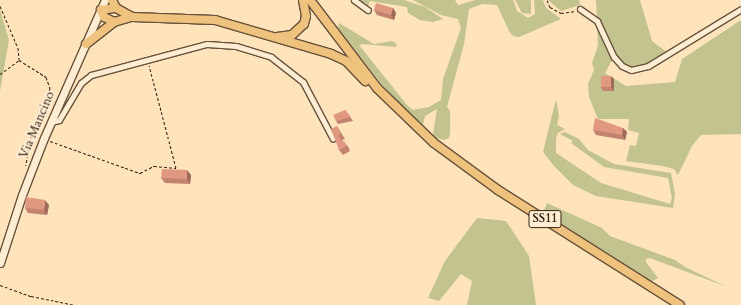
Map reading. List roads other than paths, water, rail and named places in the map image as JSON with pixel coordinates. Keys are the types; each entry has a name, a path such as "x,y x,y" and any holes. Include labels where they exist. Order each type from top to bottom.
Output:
{"highway":[{"path":"272,38 292,35 299,30 306,16 303,0"},
{"name":"SS11","path":"310,0 377,88 414,126 498,190 680,305"},
{"path":"114,22 104,17 101,10 114,4 132,17"},
{"path":"86,44 114,22 132,17 215,20 272,38 331,54 346,61 393,112 414,126"}],"main road":[{"name":"Via Mancino","path":"0,264 22,195 44,138 105,0"}],"street":[{"path":"354,0 368,10"},
{"path":"580,9 597,22 614,57 622,66 631,70 648,66 741,9"},
{"path":"51,122 59,120 81,83 91,75 143,59 207,44 236,46 255,51 271,58 303,82 333,139"}]}
